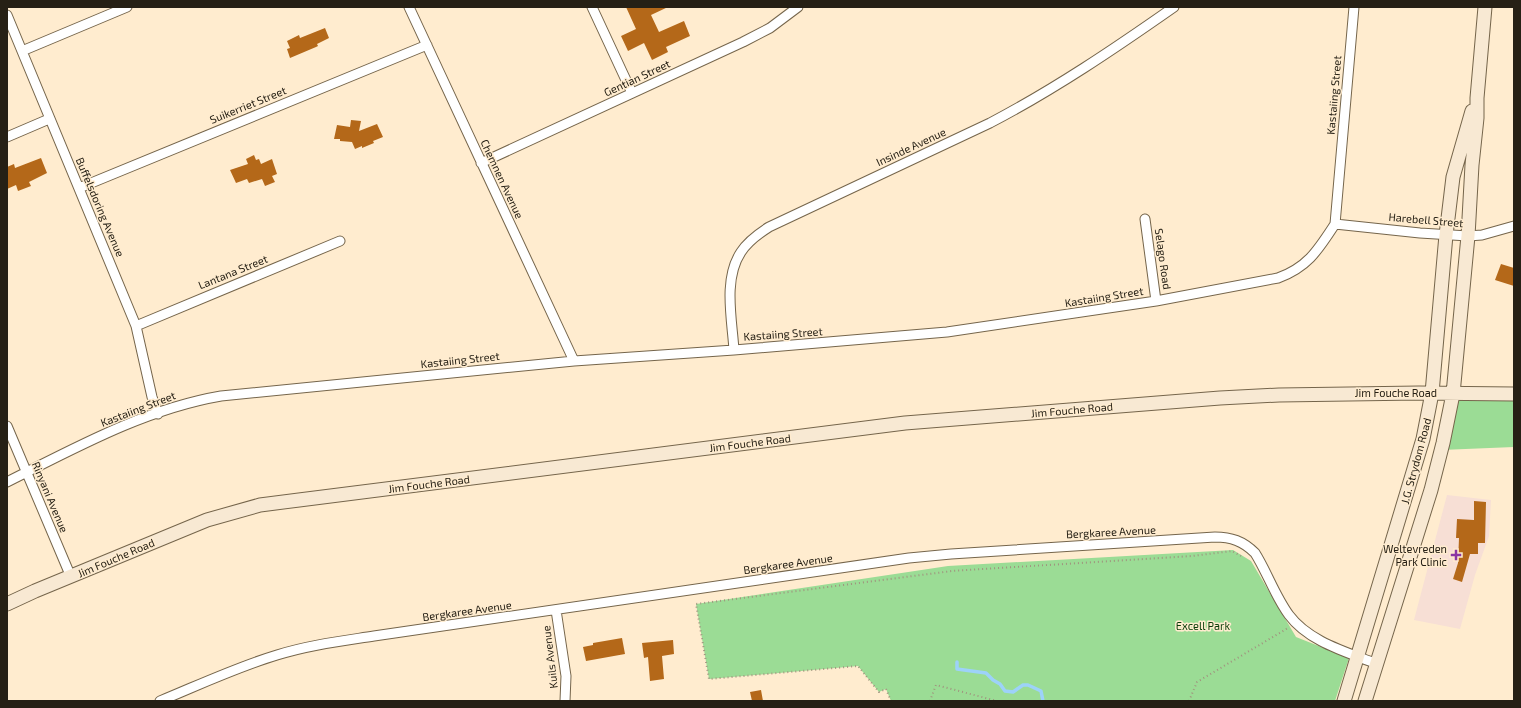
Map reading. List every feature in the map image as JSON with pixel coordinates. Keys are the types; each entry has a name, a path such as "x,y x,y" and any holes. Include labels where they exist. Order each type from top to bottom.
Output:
{"street":[{"path":"22,51 127,7"},
{"name":"Chemnen Avenue","path":"409,7 574,361"},
{"path":"592,7 632,93"},
{"name":"Gentian Street","path":"481,163 743,42 770,28 798,7"},
{"name":"Insinde Avenue","path":"734,350 731,292 732,277 741,252 754,237 769,227 1024,105 1065,81 1174,7"},
{"name":"Kastaiing Street","path":"7,482 88,442 188,403 221,396 574,361 734,350 947,332 1156,301 1278,278 1300,267 1312,256 1320,247 1335,224 1354,7"},
{"name":"J.G. Strydom Road","path":"1365,701 1431,490 1454,394 1468,236 1472,165 1485,7"},
{"name":"Buffelsdoring Avenue","path":"7,15 136,326 152,397 158,414"},
{"name":"Suikerriet Street","path":"79,188 427,45"},
{"name":"J.G. Strydom Road","path":"1344,701 1424,439 1432,393 1446,235 1453,177 1477,98"},
{"path":"7,137 49,119"},
{"name":"Selago Road","path":"1145,219 1156,301"},
{"name":"Harebell Street","path":"1335,224 1468,236 1514,226"},
{"name":"Lantana Street","path":"136,326 340,241"},
{"name":"Jim Fouche Road","path":"7,604 207,520 260,505 905,423 1220,398 1316,394 1514,394"},
{"name":"Rinyani Avenue","path":"7,426 71,577"},
{"name":"Bergkaree Avenue","path":"160,701 278,654 317,645 909,558 965,553 1222,537 1243,543 1255,553 1284,608 1304,630 1322,641 1377,664"},
{"name":"Kuils Avenue","path":"556,610 566,676 565,701"}],"path":[{"path":"891,701 886,689 879,692 858,666 709,679 696,604 952,571 1192,556 1232,551 1245,558"},
{"path":"1189,701 1197,682 1290,627"},
{"path":"930,701 936,685 997,701"}],"shaded area":[{"name":"Weltevreden Park Clinic","path":"1447,495 1491,500 1489,536 1475,575 1460,629 1414,620"}],"green space":[{"path":"1454,394 1514,394 1514,447 1441,450"},
{"name":"Excell Park","path":"1233,550 1251,561 1296,637 1349,658 1335,701 891,701 886,689 879,692 858,666 709,679 696,604 948,566"}],"building":[{"path":"626,7 668,7 651,15 659,32 684,21 690,36 666,47 668,52 652,60 644,43 628,51 621,36 636,29"},
{"path":"325,28 329,38 317,44 318,46 290,58 287,49 290,48 287,41 299,35 300,38"},
{"path":"351,120 361,121 359,131 377,124 383,137 373,141 374,143 355,149 352,142 334,139 337,125 350,127"},
{"path":"254,155 256,160 259,159 261,164 272,159 277,174 272,176 275,182 265,186 262,179 249,183 247,179 236,183 230,170 248,164 246,159"},
{"path":"41,158 47,173 29,182 31,186 18,191 16,185 7,189 7,167 14,164 15,168"},
{"path":"1501,264 1514,268 1514,286 1495,280"},
{"path":"1474,501 1486,502 1485,543 1478,543 1478,554 1470,554 1462,582 1453,579 1458,563 1459,538 1456,538 1457,519 1474,520"},
{"path":"622,638 625,654 586,661 583,647 593,645 593,643"},
{"path":"673,640 674,654 662,656 664,679 650,681 648,657 644,658 642,643"},
{"path":"761,690 763,701 752,701 750,692"}],"waterway":[{"path":"957,662 957,669 986,673 1000,684 1005,691 1013,692 1023,685 1028,685 1041,691 1043,701"}],"place":[{"name":"Weltevreden Park Clinic","path":"1456,555"}]}
